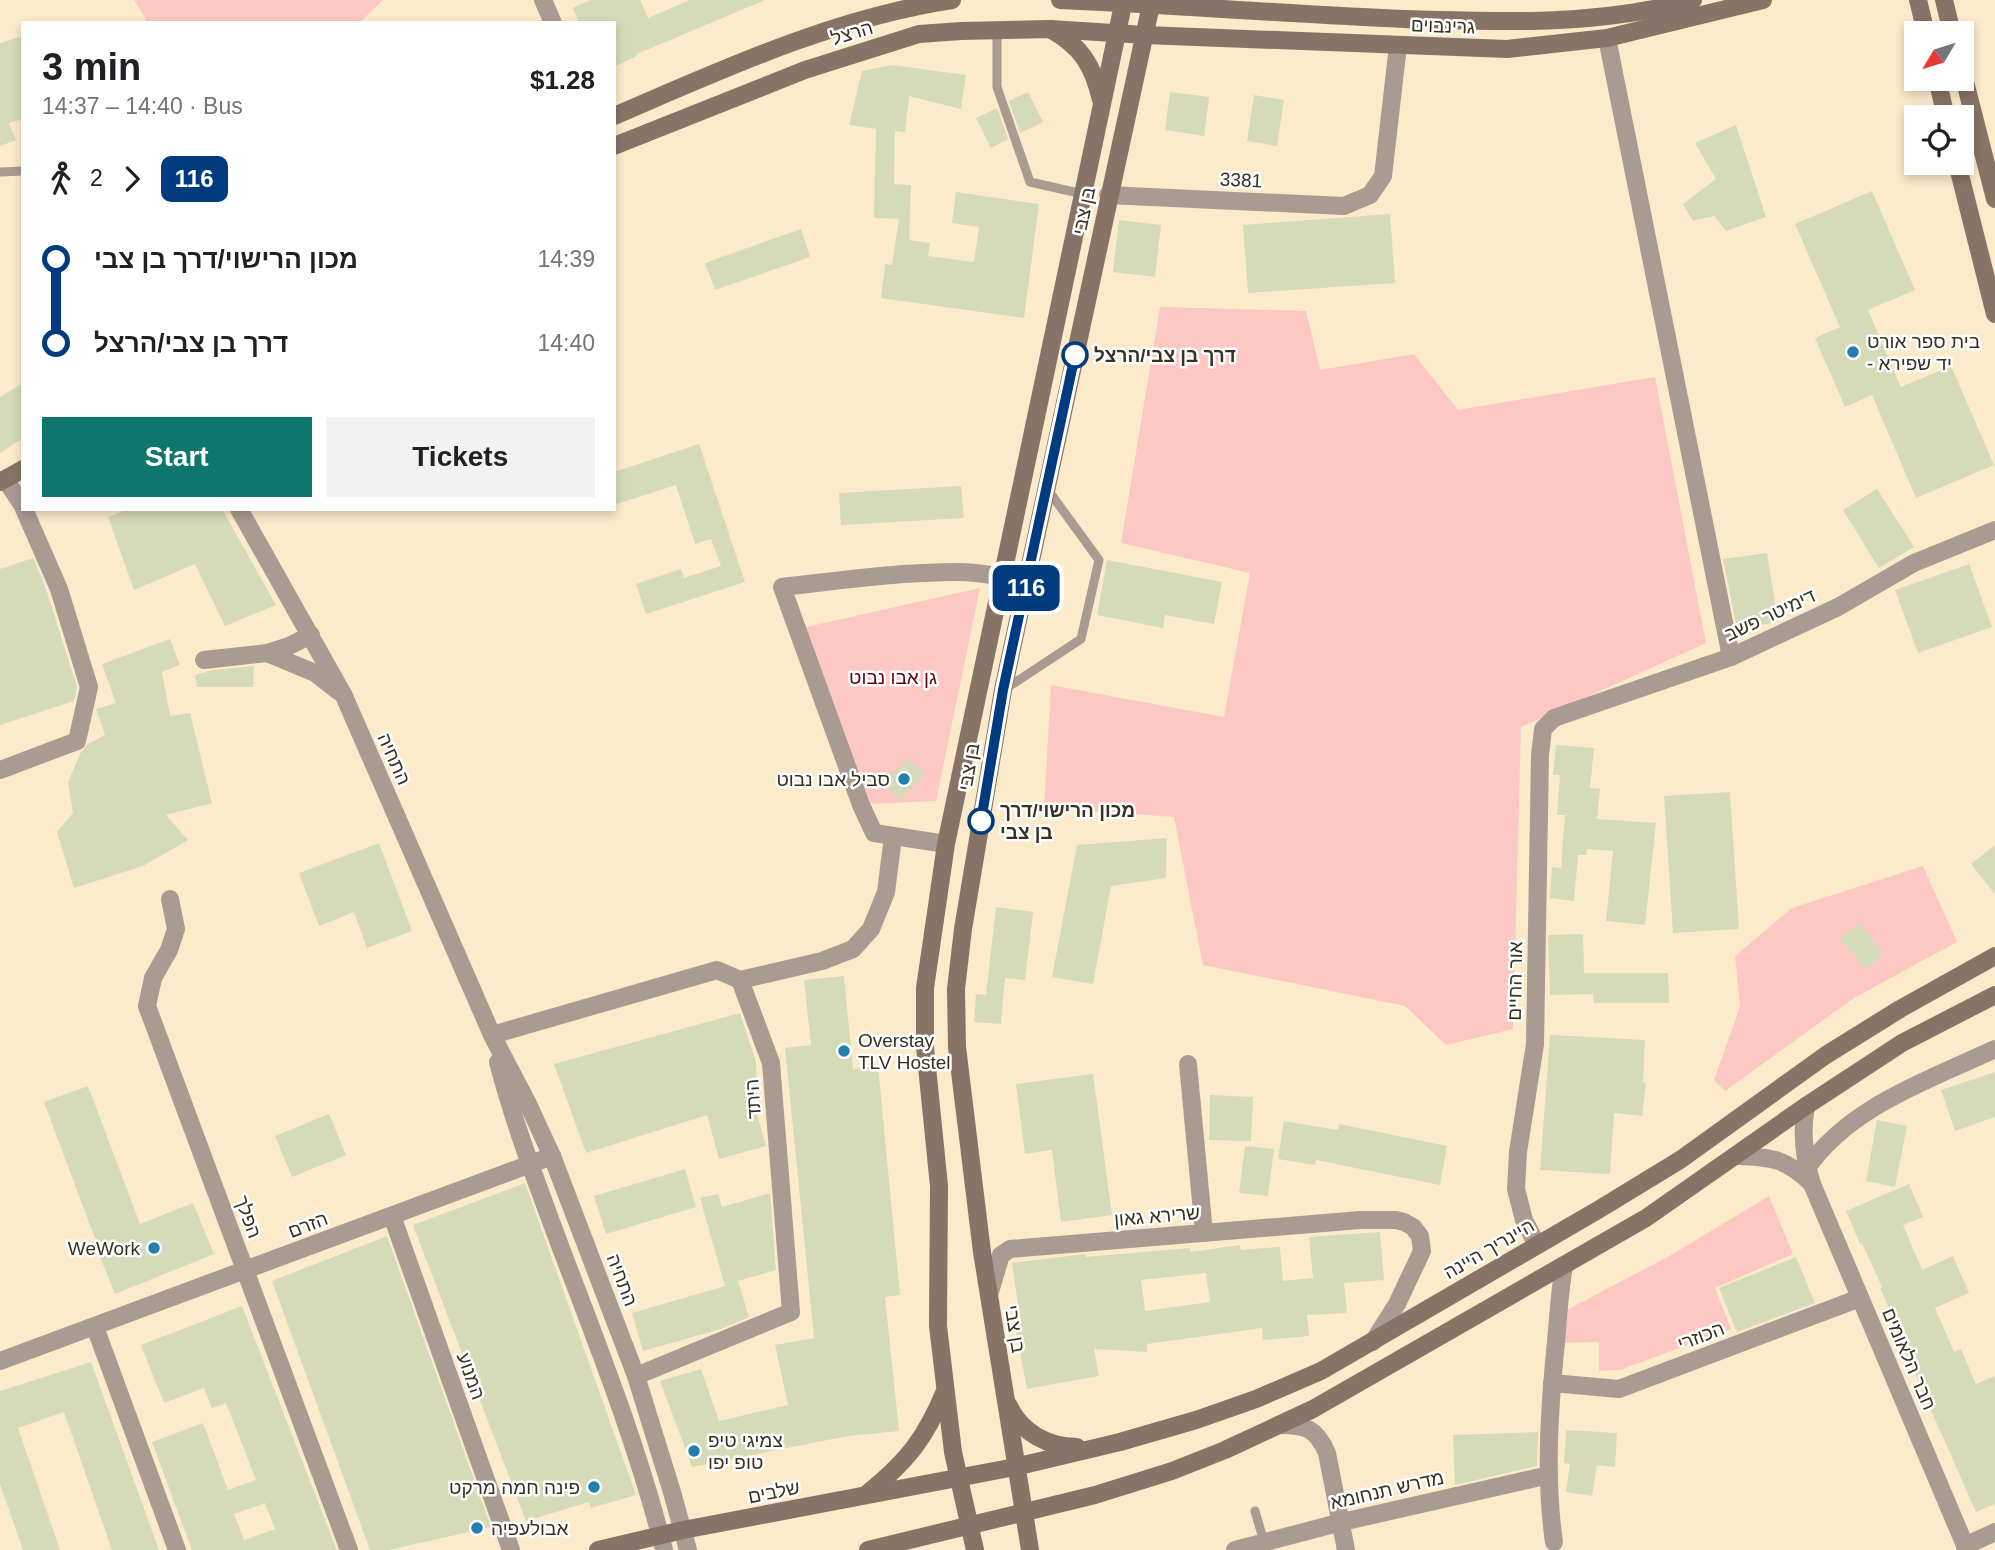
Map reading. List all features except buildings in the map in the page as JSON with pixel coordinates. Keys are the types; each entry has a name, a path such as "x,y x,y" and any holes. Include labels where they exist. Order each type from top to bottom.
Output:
{"main road":[{"name":"הרצל","path":"621,113 709,74 796,40 912,6 952,0"},
{"path":"1060,0 1123,2"},
{"name":"גרינבוים","path":"1123,2 1317,15 1503,23 1602,18 1693,0"},
{"name":"גרינבוים","path":"1117,32 1507,49 1607,38 1763,0"},
{"path":"1917,0 1923,21"},
{"path":"1944,0 1949,21"},
{"name":"בן צבי","path":"975,1550 958,1477 938,1326 939,1186 925,1048 925,988 946,844 1123,2"},
{"name":"בן צבי","path":"1030,1550 989,1295 957,1047 956,989 963,929 1003,690 1151,2"},
{"name":"הרצל","path":"616,144 805,70 919,34 1050,29 1117,32"},
{"path":"1050,29 1064,37 1085,57 1098,86 1103,106"},
{"path":"1967,91 1995,199"},
{"path":"616,144 621,113"},
{"path":"1960,175 1995,314"},
{"path":"3,480 21,470"},
{"name":"היינריך היינה","path":"958,1477 1098,1448 1196,1420 1256,1399 1321,1371 1680,1160 1826,1055 1900,1009 1995,956"},
{"path":"868,1550 1095,1494 1172,1471 1280,1425 1355,1386 1646,1218 1902,1043 1995,995"},
{"path":"865,1496 917,1445 932,1423 945,1391"},
{"path":"1005,1398 1019,1423 1042,1440 1069,1447 1098,1448"},
{"name":"שלבים","path":"598,1550 662,1542 684,1530 958,1477"},
{"path":"892,1545 915,1550"}],"street":[{"path":"544,0 552,21"},
{"path":"1607,38 1731,657"},
{"name":"3381","path":"1108,195 1344,206 1370,195 1383,176 1398,46"},
{"path":"3,480 21,505"},
{"path":"0,770 77,741 89,687 59,589 24,511"},
{"name":"התחיה","path":"240,511 344,696 492,1035 552,1156 636,1377 688,1550"},
{"name":"דימיטר פשב","path":"1554,718 1731,657 1838,607 1914,563 1995,530"},
{"path":"946,844 874,833 861,805 782,587 892,574 985,573 1002,578"},
{"path":"204,660 267,653 311,635"},
{"path":"267,653 315,674 344,696"},
{"name":"אור החיים","path":"1537,1245 1524,1220 1516,1189 1518,1152 1535,1044 1540,755 1543,729 1554,718"},
{"path":"492,1035 717,970 740,980 822,961 853,949 871,929 886,892 893,837"},
{"name":"הפלך","path":"170,899 176,929 169,950 153,978 147,1006 349,1550"},
{"name":"היתד","path":"636,1377 791,1312 771,1063 740,980"},
{"name":"התחיה","path":"492,1035 509,1104 529,1164 612,1385 662,1542"},
{"path":"1810,1176 1834,1137 1848,1125 1878,1106 1995,1049"},
{"path":"1188,1064 1204,1233"},
{"name":"חבר הלאומים","path":"1807,1106 1803,1133 1810,1176 1966,1548"},
{"name":"הזרם","path":"0,1361 552,1156"},
{"name":"חבר הלאומים","path":"1738,1156 1783,1161 1810,1176"},
{"name":"המנוע","path":"393,1216 511,1550"},
{"name":"שרירא גאון","path":"989,1295 1001,1255 1010,1249 1360,1220 1396,1220 1413,1227 1420,1236 1422,1251 1396,1304 1373,1342"},
{"path":"1554,1542 1549,1475 1552,1383 1564,1266"},
{"name":"הכוזרי","path":"1552,1383 1619,1389 1860,1298"},
{"path":"95,1327 177,1550"},
{"path":"1280,1425 1300,1425 1308,1428 1317,1434 1323,1443 1346,1550"},
{"name":"מדרש תנחומא","path":"1235,1550 1342,1522 1549,1475"},
{"path":"1966,1548 1995,1532"}],"lane":[{"path":"997,30 997,87 1030,181 1083,194"},
{"path":"0,172 21,171"},
{"path":"1003,690 1081,639 1099,561 1048,489"},
{"path":"1255,1511 1264,1542"}],"green space":[{"path":"134,0 383,0 361,21 147,21"},
{"path":"1160,307 1306,311 1320,370 1414,354 1458,410 1655,377 1706,643 1521,727 1513,1029 1446,1045 1405,1006 1203,965 1174,817 1044,808 1051,685 1224,717 1250,573 1121,543"},
{"name":"גן אבו נבוט","path":"980,588 936,801 867,804 802,628"},
{"path":"1923,866 1957,942 1854,998 1725,1091 1714,1080 1740,1007 1735,956 1792,908"},
{"path":"1769,1196 1793,1254 1715,1288 1731,1329 1620,1370 1599,1371 1599,1342 1565,1343 1567,1310 1671,1255"}],"bus line":[{"name":"116","path":"981,821 1003,690 1075,355"}],"place":[{"name":"בית ספר אורט - יד שפירא","path":"1853,352"},
{"name":"דרך בן צבי/הרצל","path":"1075,355"},
{"name":"סביל אבו נבוט","path":"904,779"},
{"name":"מכון הרישוי/דרך בן צבי","path":"981,821"},
{"name":"Overstay TLV Hostel","path":"844,1051"},
{"name":"WeWork","path":"154,1248"},
{"name":"צמיגי טיפ טופ יפו","path":"694,1451"},
{"name":"פינה חמה מרקט","path":"594,1487"},
{"name":"אבולעפיה","path":"477,1528"}]}
